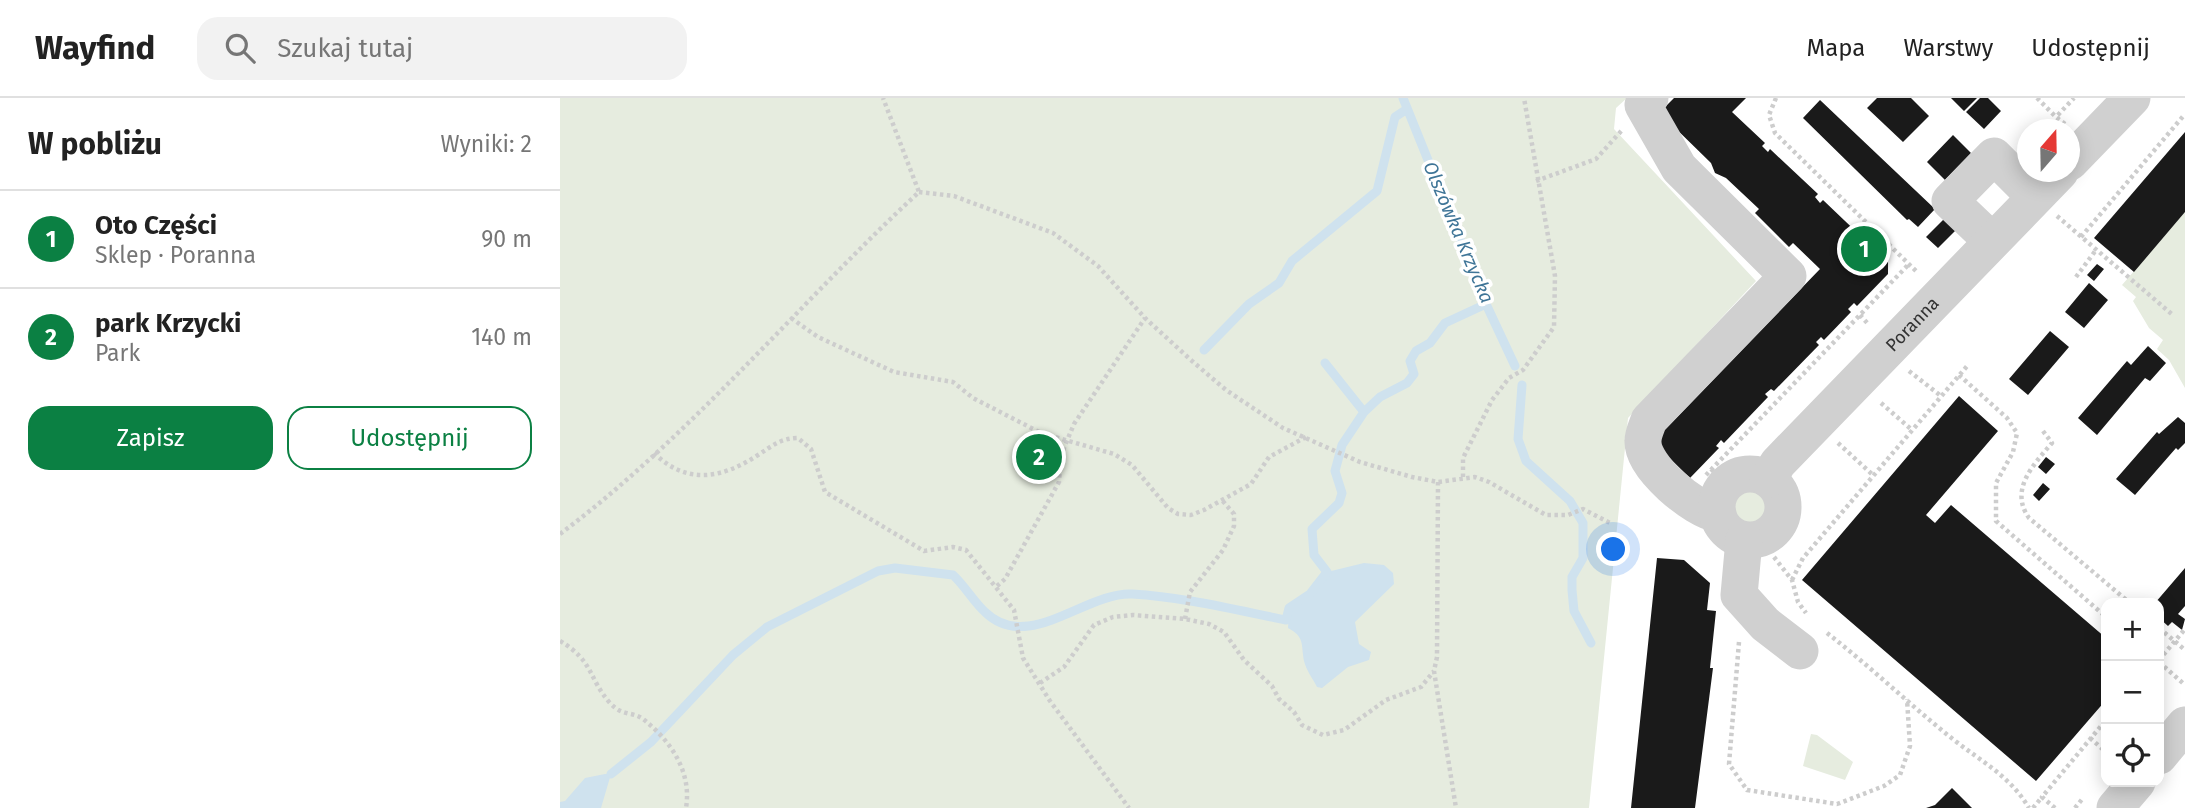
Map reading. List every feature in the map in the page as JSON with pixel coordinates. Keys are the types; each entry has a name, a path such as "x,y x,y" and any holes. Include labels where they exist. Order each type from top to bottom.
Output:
{"street":[{"path":"2080,152 2132,98"},
{"path":"1647,102 1679,167 1788,276 1649,420 1643,442 1648,460 1684,497 1701,510 1718,514"},
{"path":"1992,241 1950,201 1994,156 2047,184"},
{"name":"Poranna","path":"1768,479 1778,463 2047,184"},
{"path":"1753,539 1727,531 1718,514 1718,499 1729,482 1748,475 1768,479 1781,495 1783,508 1777,526 1753,539 1738,586 1745,603 1811,634"},
{"path":"2164,750 2185,725"},
{"path":"2115,808 2133,787"}],"path":[{"path":"883,98 919,192"},
{"path":"1463,477 1464,458 1492,400 1509,378 1523,370 1554,327 1555,276 1536,181 1524,98"},
{"path":"1684,497 1909,264 1775,134 1769,115 1776,98"},
{"path":"2037,98 2056,117"},
{"path":"1536,181 1596,159 1647,102"},
{"path":"2081,237 2185,114"},
{"path":"2047,184 2081,237 2174,316"},
{"path":"560,534 654,453 853,253 919,192 954,195 1053,233 1098,266 1145,318 1226,390 1283,428 1349,456 1412,477 1438,482 1463,477 1489,482 1546,515 1568,515 1583,509 1612,524"},
{"path":"2076,277 2096,250"},
{"path":"790,318 818,337 894,372 953,382 972,398 1066,442 1114,454 1132,465 1168,508 1178,514 1191,515 1251,484 1269,457 1306,437"},
{"path":"997,586 1005,579 1059,482 1066,442 1086,402 1114,368 1145,318"},
{"path":"1793,580 1803,558 1968,365"},
{"path":"1959,375 2007,418 2017,433 2013,452 1996,483 1996,521 2101,613"},
{"path":"1857,382 1912,430"},
{"path":"1816,423 1874,476"},
{"path":"2043,432 2052,443 2029,470 2021,490 2023,509 2029,518 2124,598"},
{"path":"654,453 664,463 679,470 706,477 744,464 775,443 798,438 811,449 819,481 834,500 892,529 924,551 953,547 966,550 1014,610 1023,658 1088,755 1129,808"},
{"path":"1438,482 1437,657 1434,671 1456,808"},
{"path":"1185,619 1190,592 1223,550 1234,526 1234,514 1221,499"},
{"path":"1753,539 1767,549 1793,580 1798,602 1811,634 1907,699 1956,741 1997,769 2031,808 2102,724"},
{"path":"1745,603 1728,746 1729,764 1747,790 1836,804 1884,786 1900,775 1910,746 1907,699"},
{"path":"1040,683 1064,667 1094,625 1113,617 1133,615 1185,619 1209,624 1224,632 1244,660 1272,686 1279,699 1294,712 1302,725 1324,735 1344,730 1386,700 1421,687 1434,671"},
{"path":"2164,655 2185,629"},
{"path":"2164,632 2185,650"},
{"path":"560,641 584,658 600,690 617,711 642,719 667,744 686,777 686,808"},
{"path":"2164,666 2185,685"},
{"path":"2090,738 2101,748"},
{"path":"2042,797 2055,808"}],"shaded area":[{"path":"560,98 1627,98 1616,108 1614,129 1756,281 1628,418 1589,808 560,808"},
{"path":"2185,212 2185,388 2169,360 2157,349 2163,340 2149,328 2133,301 2136,297 2122,285"},
{"path":"1750,487 1765,493 1771,508 1765,523 1750,529 1735,523 1729,508 1735,493"},
{"path":"1811,734 1817,735 1853,762 1845,780 1803,766"}],"water":[{"path":"1364,563 1384,565 1393,573 1394,584 1355,622 1359,644 1371,652 1369,660 1348,667 1322,688 1317,687 1305,664 1300,638 1288,628 1289,608 1310,594 1327,572"},
{"path":"611,774 601,808 560,808 560,802 565,801 585,778"}],"building":[{"path":"1674,98 1746,98 1732,112 1765,143 1762,146 1768,152 1770,149 1818,194 1815,197 1820,203 1823,200 1888,262 1888,274 1857,306 1854,303 1848,309 1851,312 1824,340 1821,337 1816,342 1819,345 1774,391 1771,389 1765,394 1768,397 1724,443 1721,440 1716,446 1719,448 1690,478 1653,442 1820,269 1793,243 1789,247 1755,213 1759,209 1726,178 1715,173 1711,163 1665,118 1665,107"},
{"path":"1877,98 1911,98 1929,116 1903,142 1867,108"},
{"path":"1951,98 1977,98 1964,111"},
{"path":"1980,98 1988,98 2001,111 1984,129 1966,112"},
{"path":"1820,100 1935,209 1918,227 1907,220 1803,118"},
{"path":"2185,132 2185,212 2134,272 2094,238"},
{"path":"1953,135 1971,153 1945,180 1927,162"},
{"path":"1945,218 1957,229 1938,248 1926,237"},
{"path":"2097,264 2104,269 2094,281 2087,275"},
{"path":"2089,283 2108,300 2084,328 2065,312"},
{"path":"2050,331 2069,347 2028,395 2009,379"},
{"path":"2148,346 2166,363 2150,381 2145,378 2097,435 2078,418 2127,361 2131,365"},
{"path":"1959,396 1998,431 1926,515 1935,523 1951,505 2101,634 2101,706 2036,781 1802,580"},
{"path":"2178,417 2185,423 2185,443 2178,450 2176,448 2135,495 2116,479 2157,432 2159,434"},
{"path":"2046,457 2055,464 2046,474 2038,467"},
{"path":"2043,483 2050,489 2039,501 2033,495"},
{"path":"1657,558 1684,560 1710,583 1707,610 1716,611 1710,668 1713,668 1695,808 1631,808"},
{"path":"2185,568 2185,606 2178,614 2185,619 2182,630 2172,622 2168,626 2164,622 2164,598 2159,598"},
{"path":"1952,788 1972,808 1926,808 1935,805"}],"waterway":[{"name":"Olszówka Krzycka","path":"1403,98 1486,304 1515,366"},
{"path":"1204,350 1249,304 1279,283 1292,261 1377,191 1395,117 1407,109"},
{"path":"611,774 651,742 733,655 767,627 878,571 895,568 953,575 985,612 1002,623 1020,627 1057,618 1114,596 1132,594 1190,601 1286,620 1289,608 1310,594 1327,572 1314,555 1312,529 1339,503 1342,493 1335,471 1342,445 1364,412 1380,397 1407,383 1414,374 1410,361 1416,351 1430,343 1445,323 1486,304"},
{"path":"1325,363 1364,412"},
{"name":"Olszówka Krzycka","path":"1522,385 1518,439 1526,461 1570,501 1583,523 1583,558 1572,577 1572,590 1574,611 1591,643"}],"place":[{"name":"Oto Części","path":"1864,249"},
{"name":"park Krzycki","path":"1039,457"}]}
